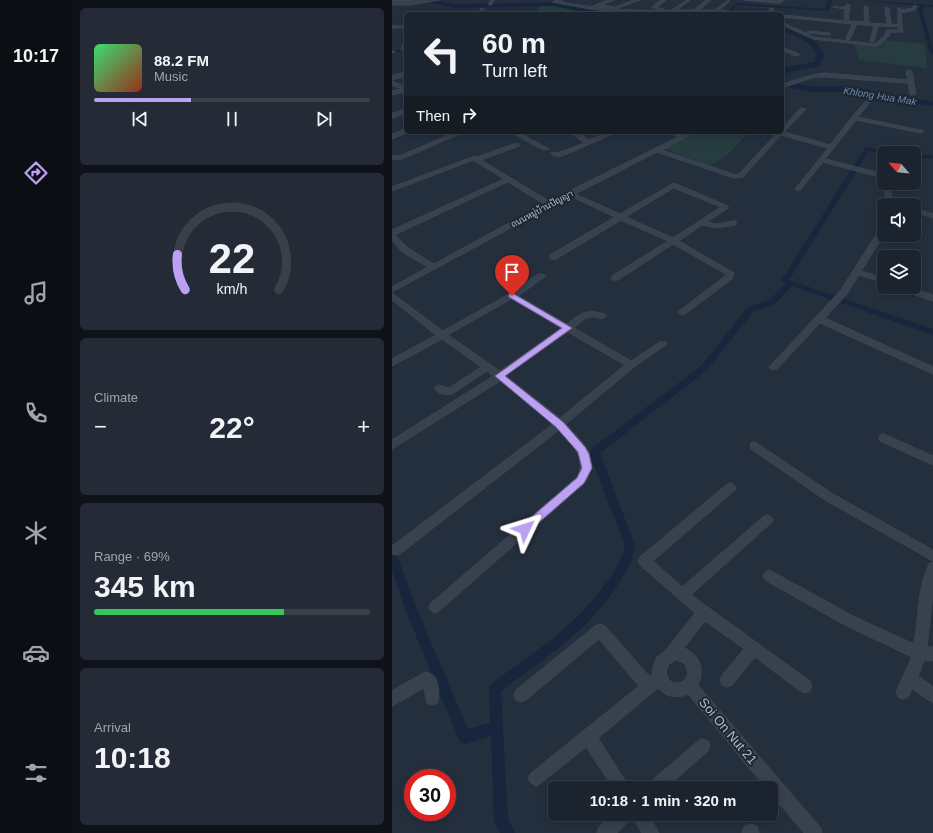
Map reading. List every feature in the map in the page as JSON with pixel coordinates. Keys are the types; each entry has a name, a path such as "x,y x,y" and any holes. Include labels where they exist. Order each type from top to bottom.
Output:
{"street":[{"path":"392,3 415,3 436,0"},
{"path":"490,4 493,0"},
{"path":"561,0 555,2 589,8 630,12 720,12"},
{"path":"612,0 596,6 617,8 638,0"},
{"path":"655,8 654,7 664,0"},
{"path":"673,11 688,0"},
{"path":"695,11 709,0"},
{"path":"747,0 780,2 782,0"},
{"path":"716,10 728,1"},
{"path":"835,7 848,6 846,23"},
{"path":"784,24 807,34 829,41 878,45 881,40 887,36 889,31 901,31 899,10 914,9 916,6"},
{"path":"638,7 673,11 716,10 733,12"},
{"path":"743,12 748,7"},
{"path":"866,7 867,24"},
{"path":"887,8 889,25"},
{"path":"791,12 836,22 898,26"},
{"path":"825,20 826,13"},
{"path":"841,13 847,14"},
{"path":"784,16 803,14"},
{"path":"807,34 828,35 836,22"},
{"path":"848,39 855,23"},
{"path":"872,41 876,25"},
{"path":"392,27 404,27"},
{"path":"784,49 796,54 784,56"},
{"path":"865,78 866,71"},
{"path":"909,72 913,94"},
{"path":"392,78 404,75"},
{"path":"785,85 818,75 911,82"},
{"path":"392,83 404,89"},
{"path":"392,93 404,90"},
{"path":"798,189 869,100"},
{"path":"784,127 803,108"},
{"path":"392,116 404,112"},
{"path":"854,118 921,131"},
{"path":"392,137 404,132"},
{"path":"784,133 831,147"},
{"path":"392,157 400,158 457,134"},
{"path":"516,134 546,149"},
{"path":"576,134 589,143"},
{"path":"553,153 558,155 565,153 609,134"},
{"path":"678,134 683,136"},
{"name":"ถนนหมู่บ้านปัญญา","path":"392,290 549,204 688,134"},
{"path":"657,150 736,178 741,176 777,134"},
{"path":"477,159 517,145"},
{"path":"392,189 471,158 477,159 549,204"},
{"path":"821,160 844,164 877,174"},
{"path":"457,164 468,171"},
{"path":"434,267 405,250 392,234 509,179"},
{"path":"554,257 674,185 726,208 672,240 615,278"},
{"path":"570,194 672,240 730,273 682,312"},
{"path":"921,212 933,216"},
{"path":"701,223 717,226 733,223"},
{"path":"774,367 843,293 877,240"},
{"path":"856,272 877,279"},
{"path":"392,363 512,296 542,276"},
{"path":"921,294 933,298"},
{"path":"392,296 442,335 500,376 560,424 585,454 587,468 581,480 435,607"},
{"path":"512,296 631,365"},
{"path":"392,445 500,376 587,313 602,316"},
{"path":"820,319 933,371"},
{"path":"396,550 560,424 631,365 663,344"},
{"path":"439,388 447,392 452,391 487,367"},
{"path":"884,438 933,461"},
{"path":"755,446 829,497 933,556"},
{"path":"730,488 644,561 682,595 805,686"},
{"path":"682,595 767,520"},
{"path":"903,692 926,653 928,581 933,568"},
{"path":"769,576 848,620 926,653"},
{"path":"536,778 654,682 662,661 671,654 704,612"},
{"path":"521,695 600,630 654,682 673,690 678,690 689,685 695,674 692,662 683,654 671,654"},
{"path":"727,680 754,648"},
{"path":"392,699 426,679 430,682 432,698"},
{"path":"910,679 933,696"},
{"name":"Soi On Nut 21","path":"689,685 814,833"},
{"path":"588,736 617,781"},
{"path":"662,781 703,746"},
{"path":"605,833 618,821"},
{"path":"643,821 651,833"}],"green space":[{"path":"552,4 585,12 538,12 539,6"},
{"path":"885,40 925,44 927,68 859,60 854,44 884,47"},
{"path":"691,134 747,134 725,157 709,166 664,148"}],"waterway":[{"name":"Khlong Hua Mak","path":"423,0 455,6 553,4 594,12"},
{"path":"727,12 737,4 827,10 830,0"},
{"path":"859,0 923,5"},
{"path":"923,5 933,6"},
{"path":"923,5 920,10 933,53"},
{"name":"Khlong Hua Mak","path":"784,28 807,38 815,45 820,54 817,64 786,70 784,72"},
{"path":"392,51 404,51"},
{"name":"Khlong Hua Mak","path":"784,83 810,89 851,89 890,98 930,104"},
{"path":"791,283 785,281 867,149 877,151"},
{"path":"921,157 931,157"},
{"path":"497,727 495,688 550,649 575,628 606,593 629,555 630,545 595,455 595,451 704,368 751,309 772,302 791,283"},
{"path":"791,283 933,332"},
{"path":"392,555 413,614 465,737 497,727"},
{"path":"497,727 501,822 508,833"}],"route":[{"path":"512,296 568,328 500,376 560,424 585,454 587,461 587,468 581,480 525,529"}]}
